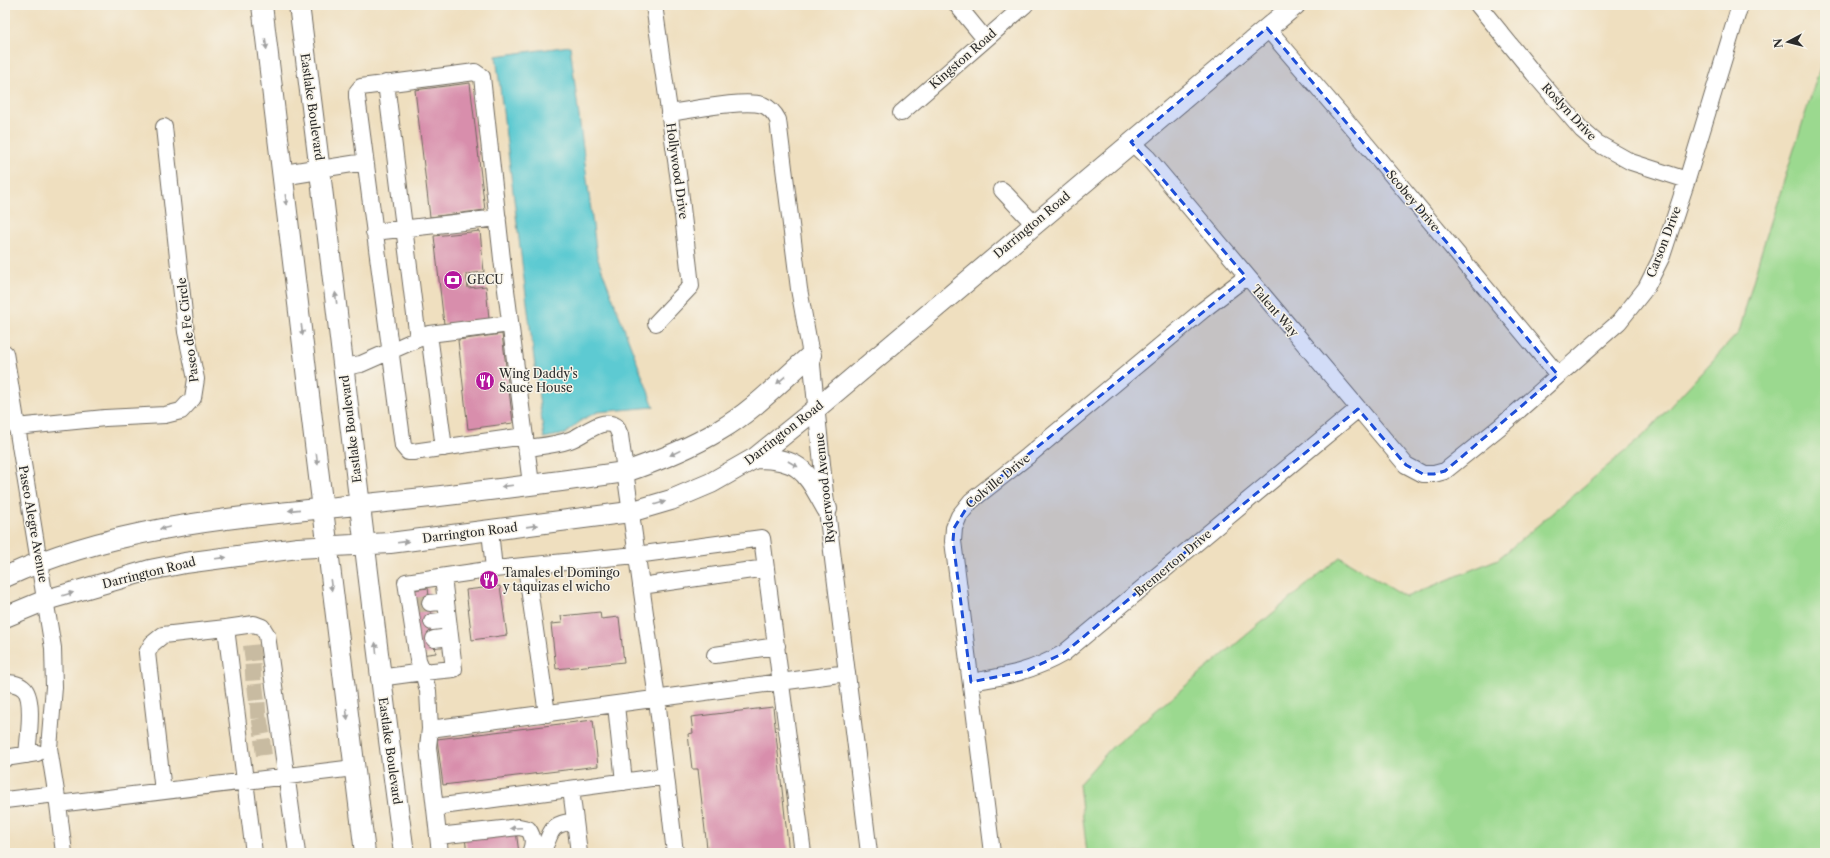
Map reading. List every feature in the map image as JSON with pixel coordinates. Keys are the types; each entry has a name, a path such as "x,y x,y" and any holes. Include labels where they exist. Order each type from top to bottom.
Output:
{"main road":[{"path":"262,5 326,546 365,853"},
{"name":"Eastlake Boulevard","path":"298,5 320,169 380,678 404,853"},
{"name":"Darrington Road","path":"5,617 46,600 150,570 186,563 298,548 364,545 490,531 630,512 671,500 711,483 755,458 817,408 1295,5"},
{"path":"283,175 320,169"},
{"path":"5,577 39,561 139,533 172,526 625,472 659,461 720,430 746,411 811,355"},
{"path":"755,458 788,460 801,468 810,479 827,509"}],"street":[{"name":"Hollywood Drive","path":"654,5 692,286 656,323"},
{"path":"957,5 985,39"},
{"name":"Kingston Road","path":"901,113 1025,5"},
{"name":"Roslyn Drive","path":"1478,5 1582,130 1597,142 1631,162 1687,180"},
{"name":"Carson Drive","path":"1423,474 1434,474 1445,471 1500,426 1619,322 1646,288 1662,256 1687,180 1740,5"},
{"name":"Scobey Drive","path":"1267,28 1356,132 1558,375"},
{"path":"531,484 526,442 510,324 482,77 475,72 367,85 361,87 357,92 365,162 390,352 405,450 408,452 413,452 444,448 526,442 571,440 600,425 613,424 616,426 620,435 657,699 675,853"},
{"path":"386,83 404,229 444,448"},
{"name":"Ryderwood Avenue","path":"669,113 755,104 767,107 776,116 780,126 799,289 811,355 827,509 869,853"},
{"name":"Paseo de Fe Circle","path":"16,427 105,418 165,415 181,410 193,398 196,379 186,332 164,127"},
{"name":"Talent Way","path":"1132,142 1147,157 1246,277 1406,465 1423,474"},
{"path":"320,169 365,162"},
{"path":"1002,190 1034,224"},
{"path":"374,232 498,218"},
{"name":"Colville Drive","path":"992,853 953,541 954,528 963,508 1203,310 1246,277"},
{"path":"344,367 361,364 424,337 510,324"},
{"name":"Paseo Alegre Avenue","path":"5,353 53,648 54,687 50,751 64,853"},
{"name":"Bremerton Drive","path":"971,682 1026,672 1046,664 1064,653 1358,409"},
{"path":"490,531 494,569"},
{"path":"440,853 428,747 430,729 428,691 418,660 412,606 406,582 443,578 494,569 636,555 762,538 782,682 803,853"},
{"path":"526,567 547,714"},
{"path":"641,586 766,568"},
{"path":"380,678 454,669 450,637 440,621 446,601 443,578"},
{"path":"430,603 446,601"},
{"path":"163,791 147,653 152,644 164,635 254,624 262,627 267,635 266,651 277,745 287,777 297,853"},
{"path":"226,628 237,655 249,749 246,781 254,853"},
{"path":"434,639 450,637"},
{"path":"715,655 777,646"},
{"path":"430,729 847,673"},
{"path":"5,683 14,683 24,688 29,698 30,713 27,755"},
{"path":"616,704 624,782"},
{"path":"5,758 50,751"},
{"path":"5,800 57,799 163,791 354,768"},
{"path":"435,807 666,776"},
{"path":"571,789 578,853"},
{"path":"541,853 552,829 563,823 575,821"},
{"path":"438,836 519,827 528,829 532,834 534,845 530,853"}],"highlighted area":[{"path":"1267,28 1558,375 1445,471 1434,474 1423,474 1406,465 1358,409 1064,653 1026,671 971,682 953,541 954,528 971,501 1246,277 1131,142"}],"green space":[{"path":"1825,52 1825,853 1087,853 1079,784 1111,748 1340,557 1406,597 1498,559 1643,436 1739,332 1760,256"}],"water":[{"path":"570,46 597,257 654,407 598,412 583,419 565,434 544,438 496,56"}],"building":[{"path":"470,83 485,210 430,217 415,90"},
{"name":"GECU","path":"480,231 484,272 466,274 468,288 486,286 489,319 444,324 434,236"},
{"name":"Wing Daddy's Sauce House","path":"502,334 513,423 468,429 458,340"},
{"path":"500,586 507,635 472,640 466,590"},
{"path":"428,588 436,653 420,655 412,590"},
{"path":"600,612 601,619 619,617 624,662 556,669 551,624 562,623 561,616"},
{"path":"773,707 789,853 696,853 696,849 707,848 698,769 692,769 688,734 693,733 691,717"},
{"path":"593,720 598,766 443,785 437,739"},
{"path":"516,831 519,853 467,853 465,838"}],"tunnel":[{"path":"414,605 430,603"},
{"path":"244,654 261,652"},
{"path":"245,673 263,672"},
{"path":"248,693 266,691"},
{"path":"250,711 268,710"},
{"path":"253,728 270,725"},
{"path":"255,748 271,746"}],"place":[{"name":"GECU","path":"453,280"},
{"name":"Wing Daddy's Sauce House","path":"485,381"},
{"name":"Tamales el Domingo y taquizas el wicho","path":"489,580"}]}
